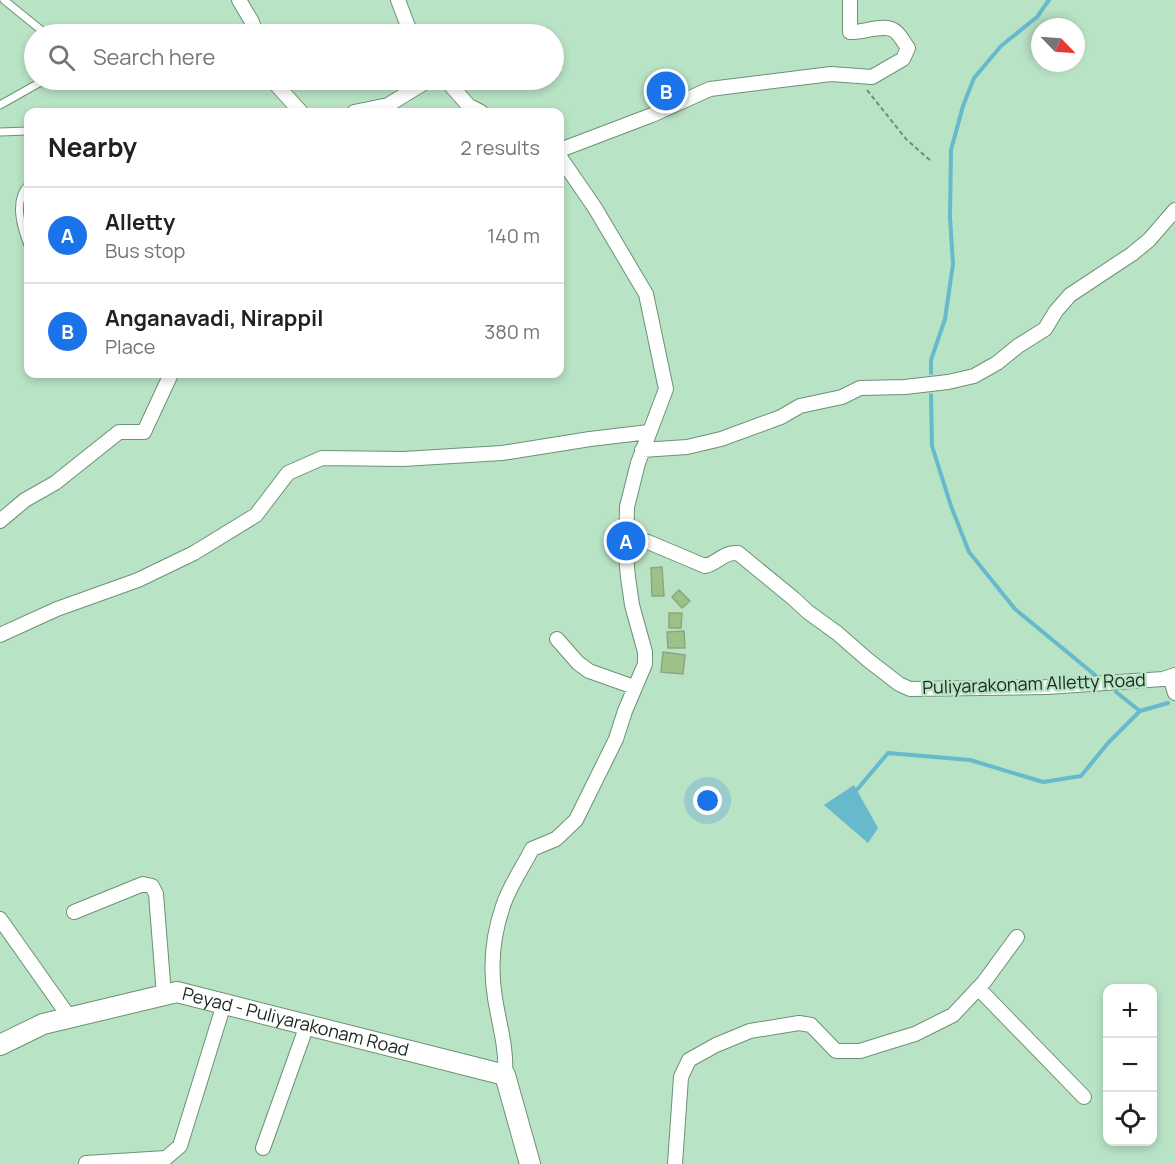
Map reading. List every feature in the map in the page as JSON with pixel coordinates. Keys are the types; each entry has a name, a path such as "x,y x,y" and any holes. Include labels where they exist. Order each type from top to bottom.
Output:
{"main road":[{"name":"Peyad - Puliyarakonam Road","path":"0,1046 43,1024 177,992 505,1075"},
{"path":"505,1075 530,1164"}],"street":[{"path":"239,0 253,24"},
{"path":"398,0 407,24"},
{"path":"564,148 652,115 710,89 831,74 872,77 903,59 908,48 895,30 887,27 861,33 850,32 850,0"},
{"path":"281,90 297,108"},
{"path":"373,108 388,105 413,90"},
{"path":"455,90 473,108"},
{"path":"505,1075 506,1055 495,996 493,966 494,949 503,906 532,849 556,839 576,819 616,739 634,687 645,664 645,652 632,605 628,577 627,507 642,450 666,389 646,294 595,207 564,163"},
{"path":"642,450 687,447 721,439 781,417 800,406 843,397 860,388 905,387 948,382 974,376 997,363 1045,329 1070,294 1132,254 1149,240 1175,210"},
{"path":"0,521 25,500 55,483 119,432 144,432 169,378"},
{"path":"0,635 57,609 138,580 194,553 256,515 288,473 322,458 403,459 502,453 650,432"},
{"name":"Puliyarakonam Alletty Road","path":"626,541 648,542 705,566 712,564 725,554 738,554 837,633 862,656 899,684 910,688 1047,687 1163,679 1172,676"},
{"path":"558,639 578,663 589,671 634,687"},
{"path":"1172,676 1175,693"},
{"path":"74,912 143,884 152,886 156,894 164,995"},
{"path":"0,919 70,1018"},
{"path":"675,1164 681,1077 689,1060 716,1045 750,1031 799,1023 811,1025 836,1051 860,1051 915,1034 953,1015 978,988 1017,937"},
{"path":"978,988 1084,1097"},
{"path":"86,1163 166,1158 180,1146 224,1004"},
{"path":"263,1148 307,1025"}],"lane":[{"path":"4,0 34,24"},
{"path":"0,105 27,90"},
{"path":"0,132 24,131"},
{"path":"24,192 19,201 24,232"}],"path":[{"path":"856,76 906,139 932,162"}],"water":[{"path":"854,785 878,828 868,843 824,805"}],"building":[{"path":"672,81 675,93 662,101 655,88"},
{"path":"662,567 664,596 652,596 651,568"},
{"path":"679,590 690,601 682,608 672,597"},
{"path":"669,613 682,613 681,628 669,628"},
{"path":"684,631 685,648 668,648 667,632"},
{"path":"663,652 685,655 683,674 661,672"}],"waterway":[{"path":"931,373 931,360 945,319 953,264 950,217 951,150 963,106 974,78 1001,46 1037,17 1049,0"},
{"path":"931,395 932,446 951,506 969,552 1015,609 1095,675"},
{"path":"1116,692 1140,711"},
{"path":"855,792 888,753 970,760 1043,782 1081,776 1108,743 1140,711 1168,703"}],"place":[{"name":"Anganavadi, Nirappil","path":"666,91"},
{"name":"Alletty","path":"626,541"}]}
